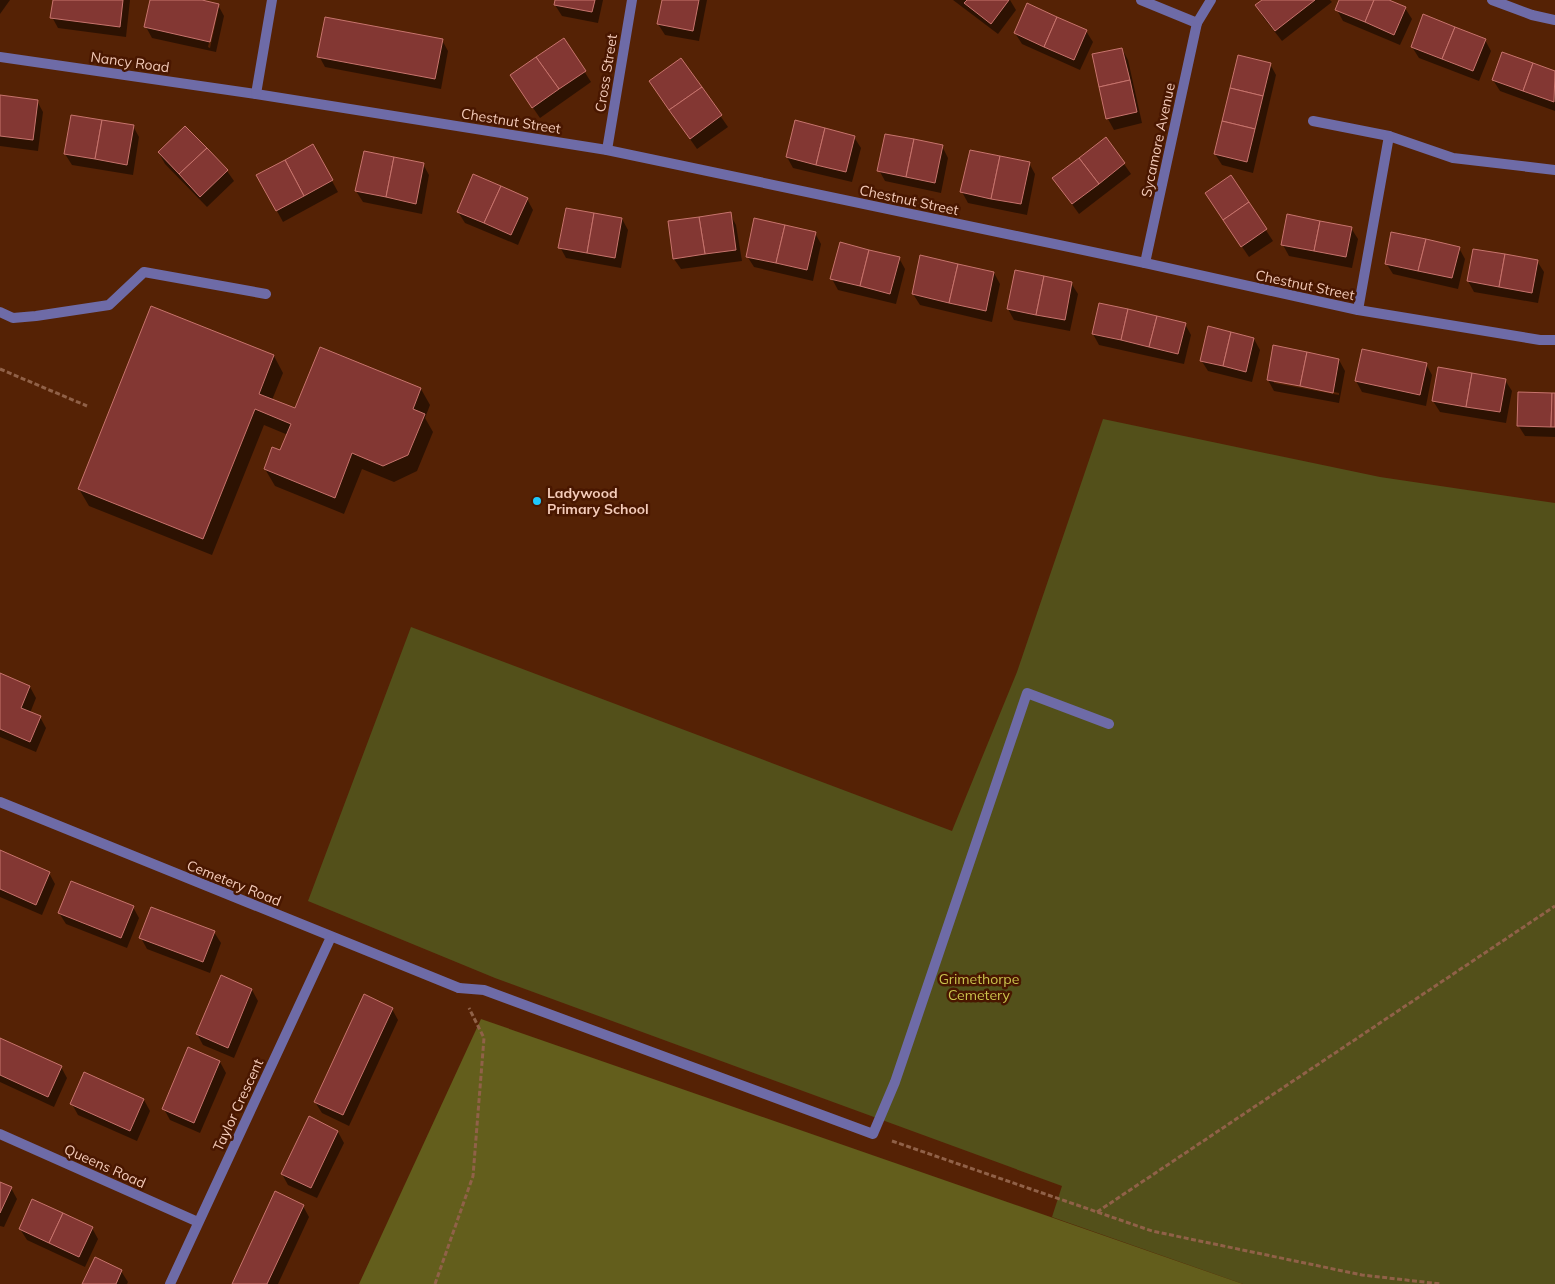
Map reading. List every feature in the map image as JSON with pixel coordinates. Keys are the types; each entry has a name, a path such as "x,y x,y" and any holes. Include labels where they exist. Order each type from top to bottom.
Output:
{"street":[{"path":"256,94 272,0"},
{"name":"Cross Street","path":"607,150 632,0"},
{"path":"1141,0 1197,23"},
{"name":"Sycamore Avenue","path":"1145,263 1197,23 1211,0"},
{"path":"1492,0 1532,15 1555,20"},
{"name":"Nancy Road","path":"0,57 256,94"},
{"name":"Chestnut Street","path":"256,94 607,150 1145,263 1358,310 1540,340 1555,340"},
{"path":"1314,121 1389,136 1453,158 1555,170"},
{"path":"1358,310 1389,136"},
{"path":"0,312 13,318 109,305 144,272 266,294"},
{"path":"873,1134 895,1082 1027,693 1108,724"},
{"name":"Cemetery Road","path":"0,802 459,988 484,990 873,1134"},
{"name":"Taylor Crescent","path":"170,1284 331,937"},
{"name":"Queens Road","path":"0,1134 198,1222"}],"path":[{"path":"0,369 87,406"},
{"path":"1097,1212 1555,906"},
{"path":"436,1284 473,1176 484,1038 459,988"},
{"path":"873,1134 1152,1231 1362,1275 1441,1284"}],"green space":[{"name":"Grimethorpe Cemetery","path":"1103,419 1380,477 1555,503 1555,1284 1243,1284 1052,1217 1062,1186 495,978 308,901 411,627 952,831 1017,672"}],"shaded area":[{"path":"481,1019 1243,1284 359,1284"}],"building":[{"path":"53,0 123,0 120,27 50,18"},
{"path":"150,0 202,0 219,4 210,42 144,27"},
{"path":"555,0 595,0 592,12 554,5"},
{"path":"662,0 699,0 693,31 657,24"},
{"path":"967,0 1009,0 991,24 964,3"},
{"path":"1262,0 1315,0 1275,31 1255,5"},
{"path":"1339,0 1374,0 1365,22 1335,10"},
{"path":"1374,0 1389,0 1406,7 1394,35 1365,22"},
{"path":"1027,3 1057,17 1044,47 1014,33"},
{"path":"1423,14 1455,27 1442,59 1411,47"},
{"path":"325,17 443,39 435,79 317,57"},
{"path":"1057,17 1087,30 1074,60 1044,47"},
{"path":"1455,27 1486,39 1473,71 1442,59"},
{"path":"564,38 586,71 559,89 536,57"},
{"path":"1122,48 1130,80 1099,87 1092,54"},
{"path":"1502,52 1533,63 1523,91 1492,80"},
{"path":"1238,55 1271,63 1263,96 1230,88"},
{"path":"536,57 559,89 532,108 510,75"},
{"path":"681,58 702,87 669,110 649,81"},
{"path":"1533,63 1555,71 1554,102 1523,91"},
{"path":"1130,80 1137,112 1106,119 1099,87"},
{"path":"702,87 722,115 690,139 669,110"},
{"path":"1230,88 1263,96 1255,129 1222,121"},
{"path":"0,95 38,100 33,140 0,136"},
{"path":"71,115 102,120 95,159 64,154"},
{"path":"102,120 134,125 127,165 95,159"},
{"path":"795,120 825,128 816,165 786,157"},
{"path":"1222,121 1255,129 1247,162 1214,154"},
{"path":"185,126 207,148 179,174 158,152"},
{"path":"825,128 855,136 846,172 816,165"},
{"path":"885,134 914,139 906,177 877,171"},
{"path":"1106,137 1125,163 1099,184 1079,158"},
{"path":"914,139 943,145 935,183 906,177"},
{"path":"313,144 333,180 304,196 285,160"},
{"path":"207,148 228,170 200,197 179,174"},
{"path":"970,150 1000,156 991,199 960,192"},
{"path":"364,151 394,157 386,197 355,191"},
{"path":"1000,156 1030,162 1021,204 991,199"},
{"path":"394,157 424,163 416,204 386,197"},
{"path":"1079,158 1099,184 1072,204 1052,178"},
{"path":"285,160 304,196 276,211 256,175"},
{"path":"473,174 501,186 484,223 457,212"},
{"path":"1231,175 1249,202 1223,220 1205,193"},
{"path":"501,186 528,198 511,235 484,223"},
{"path":"1249,202 1267,229 1241,247 1223,220"},
{"path":"566,208 594,213 587,253 558,248"},
{"path":"731,212 736,250 705,254 699,217"},
{"path":"594,213 622,218 615,258 587,253"},
{"path":"1287,214 1320,221 1314,251 1281,245"},
{"path":"699,217 705,254 673,259 668,221"},
{"path":"754,218 785,225 776,263 746,257"},
{"path":"1320,221 1352,227 1346,257 1314,251"},
{"path":"785,225 816,232 807,270 776,263"},
{"path":"1391,232 1426,239 1418,271 1385,264"},
{"path":"1426,239 1460,247 1452,278 1418,271"},
{"path":"840,242 869,250 860,286 830,279"},
{"path":"1473,249 1505,254 1499,287 1467,281"},
{"path":"869,250 900,257 890,294 860,286"},
{"path":"1505,254 1538,260 1532,293 1499,287"},
{"path":"920,255 958,264 949,303 912,294"},
{"path":"958,264 994,272 986,311 949,303"},
{"path":"1015,270 1044,276 1036,315 1007,309"},
{"path":"1044,276 1072,282 1065,320 1036,315"},
{"path":"1099,303 1128,309 1121,340 1092,334"},
{"path":"151,306 274,355 259,394 295,408 320,347 421,388 413,409 425,414 408,455 383,466 352,453 335,498 264,469 272,447 280,450 291,424 255,409 203,539 78,489"},
{"path":"1128,309 1157,316 1149,347 1121,340"},
{"path":"1157,316 1186,323 1178,354 1149,347"},
{"path":"1208,326 1231,332 1223,366 1200,361"},
{"path":"1231,332 1254,338 1246,372 1223,366"},
{"path":"1273,345 1307,352 1300,386 1267,380"},
{"path":"1362,349 1427,363 1420,395 1355,381"},
{"path":"1307,352 1339,359 1333,393 1300,386"},
{"path":"1438,367 1472,373 1466,407 1432,401"},
{"path":"1472,373 1506,379 1500,412 1466,407"},
{"path":"1518,392 1552,393 1551,427 1517,426"},
{"path":"1552,393 1555,393 1555,427 1551,427"},
{"path":"0,673 30,686 21,708 41,716 30,742 0,729"},
{"path":"0,850 50,872 36,905 0,889"},
{"path":"71,881 134,906 121,938 58,913"},
{"path":"151,907 215,931 203,962 139,938"},
{"path":"221,975 252,989 228,1048 196,1034"},
{"path":"364,994 393,1008 343,1115 314,1102"},
{"path":"0,1038 62,1066 48,1097 0,1075"},
{"path":"188,1047 220,1061 194,1123 162,1109"},
{"path":"84,1072 144,1099 130,1131 70,1104"},
{"path":"309,1116 338,1131 311,1188 281,1174"},
{"path":"0,1182 12,1187 0,1213"},
{"path":"275,1191 304,1205 267,1284 232,1284"},
{"path":"32,1199 63,1213 49,1243 19,1229"},
{"path":"63,1213 93,1227 79,1257 49,1243"},
{"path":"95,1257 122,1270 116,1284 82,1284"}],"place":[{"name":"Ladywood Primary School","path":"537,501"}]}
